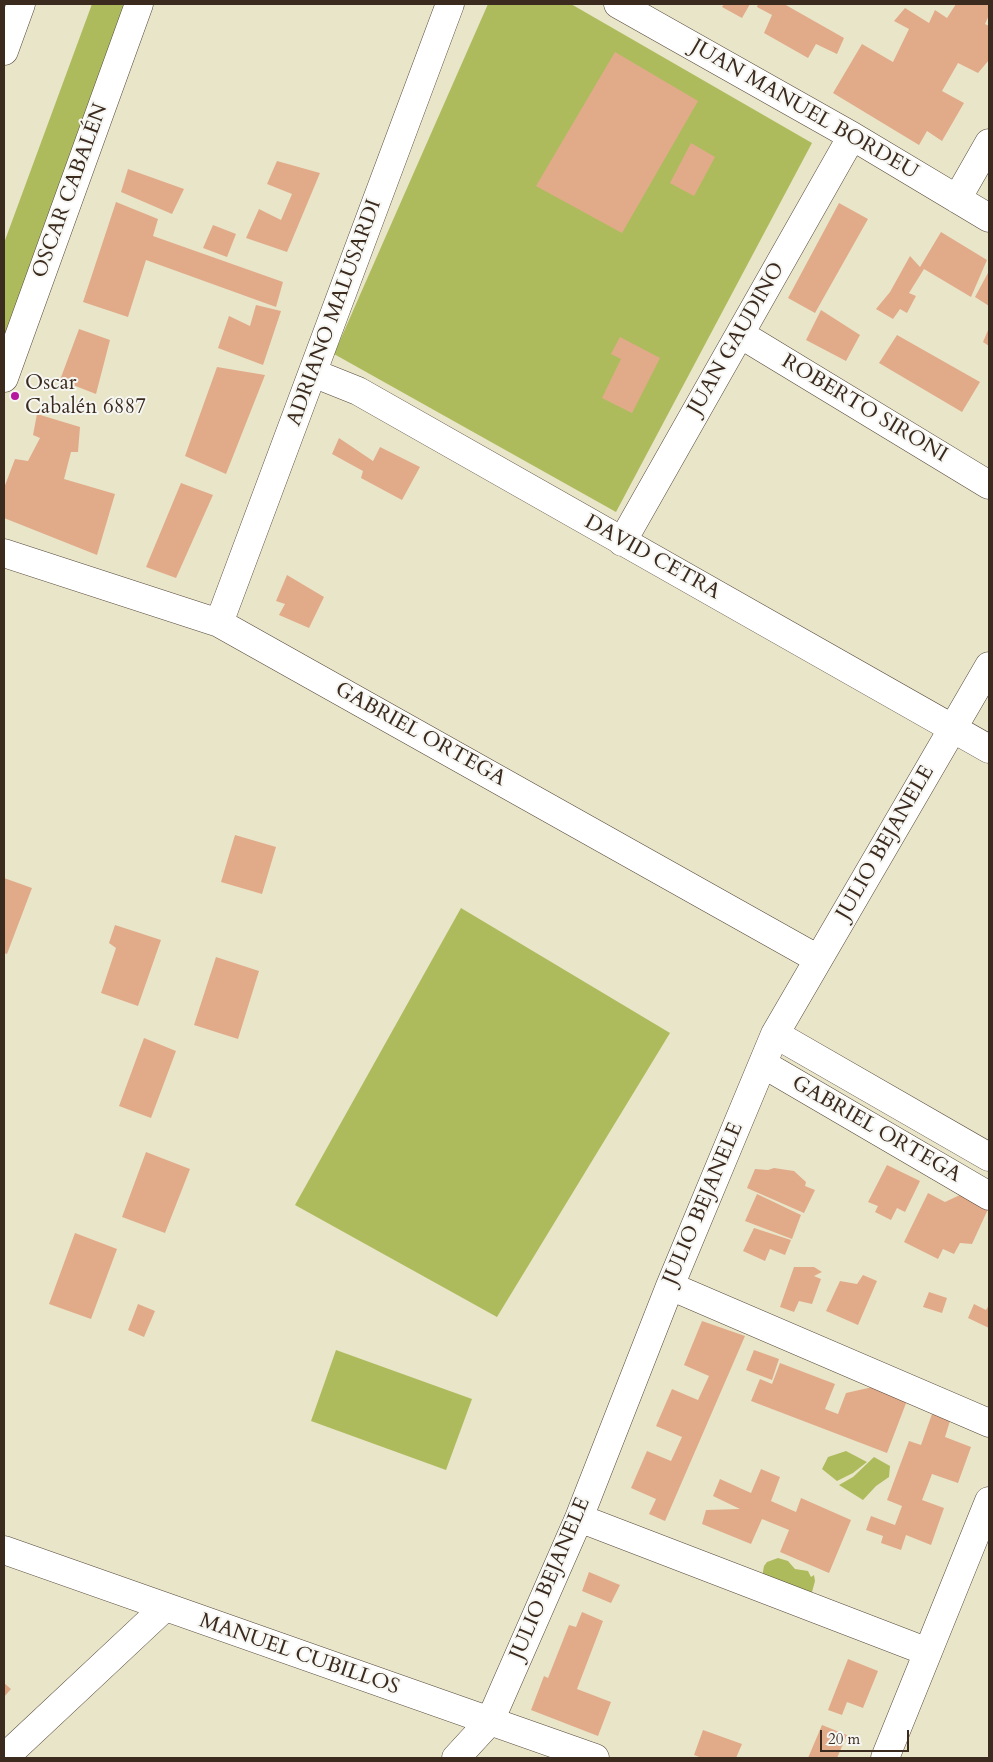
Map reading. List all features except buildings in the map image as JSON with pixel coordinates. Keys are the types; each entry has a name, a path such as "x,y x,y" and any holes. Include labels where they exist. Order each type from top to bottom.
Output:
{"street":[{"path":"4,51 21,4"},
{"name":"OSCAR CABALÉN","path":"4,378 139,4"},
{"name":"ADRIANO MALUSARDI","path":"220,623 450,4"},
{"name":"JUAN MANUEL BORDEU","path":"618,4 852,136 989,218"},
{"name":"JUAN GAUDINO","path":"622,542 852,136"},
{"path":"957,199 989,143"},
{"name":"ROBERTO SIRONI","path":"740,334 989,485"},
{"name":"DAVID CETRA","path":"313,373 358,391 989,749"},
{"name":"GABRIEL ORTEGA","path":"4,553 220,623 818,959"},
{"name":"JULIO BEJANELE","path":"456,1758 490,1721 579,1518 670,1286 775,1034 989,666"},
{"name":"GABRIEL ORTEGA","path":"775,1034 989,1157"},
{"name":"GABRIEL ORTEGA","path":"762,1064 989,1196"},
{"path":"670,1286 989,1423"},
{"path":"885,1758 989,1501"},
{"path":"579,1518 928,1652"},
{"name":"MANUEL CUBILLOS","path":"4,1550 164,1608 595,1758"},
{"path":"4,1758 164,1608"}],"green space":[{"path":"92,4 131,4 4,353 4,243"},
{"path":"488,4 571,4 812,143 616,512 334,354"},
{"path":"461,908 670,1033 497,1317 295,1205"},
{"path":"336,1350 472,1399 446,1470 311,1421"},
{"path":"846,1451 867,1462 853,1473 837,1481 822,1469 828,1457"},
{"path":"874,1457 890,1466 889,1477 876,1486 863,1500 839,1485 853,1477"},
{"path":"778,1558 788,1561 795,1569 808,1571 811,1577 814,1575 815,1581 812,1592 807,1595 762,1577 764,1566 767,1562"}],"place":[{"name":"Oscar Cabalén 6887","path":"15,396"}]}
